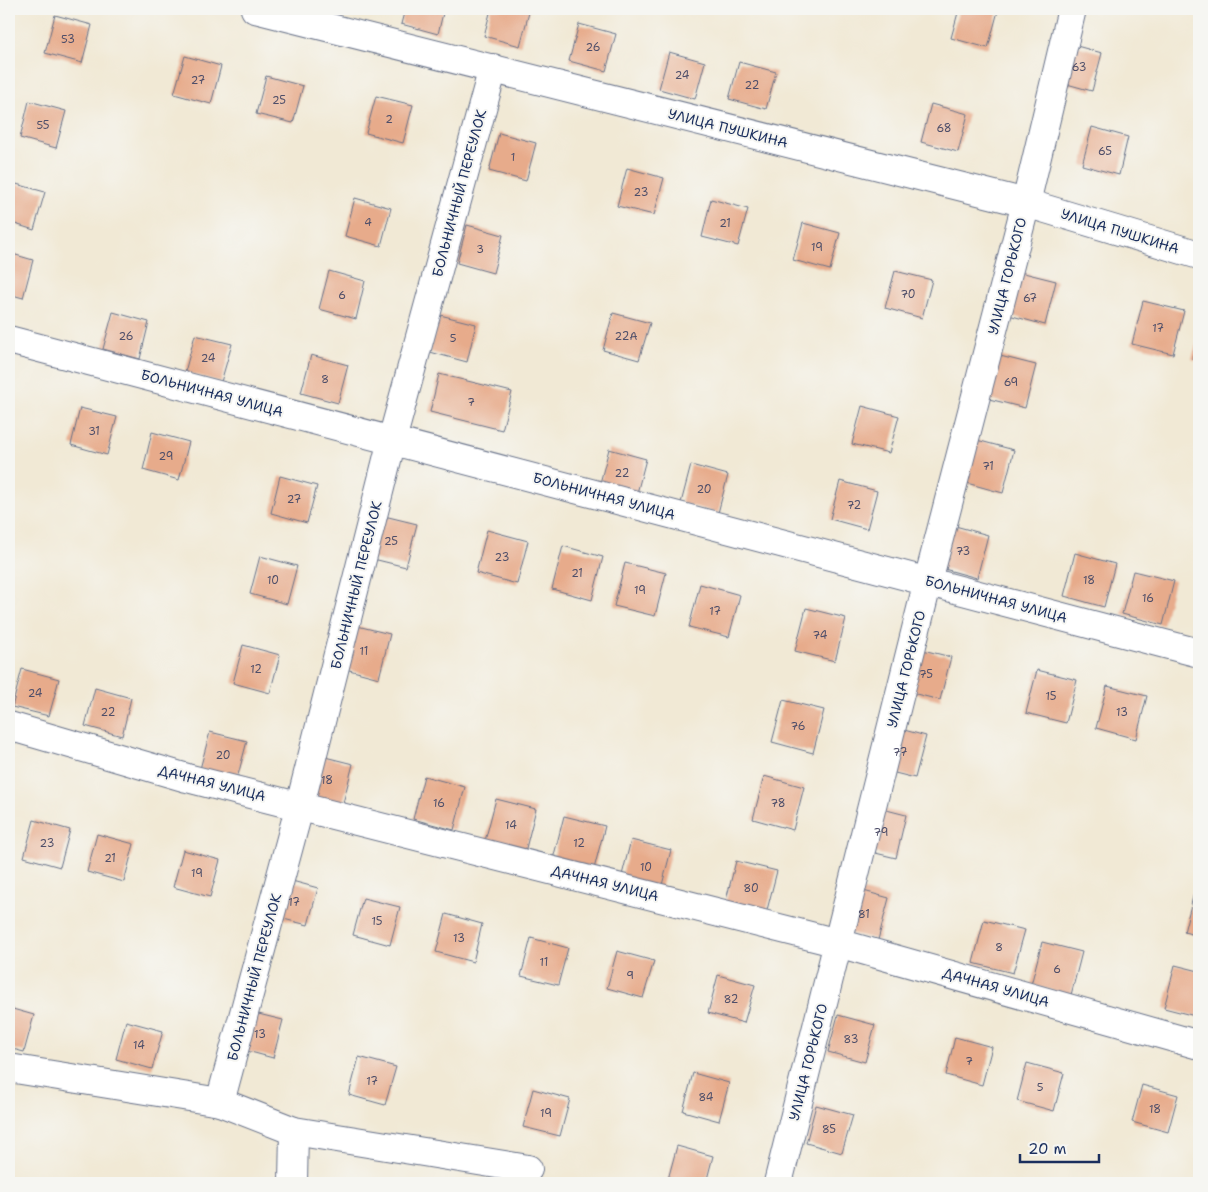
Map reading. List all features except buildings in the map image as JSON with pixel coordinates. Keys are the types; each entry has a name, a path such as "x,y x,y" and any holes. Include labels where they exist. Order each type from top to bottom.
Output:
{"street":[{"name":"УЛИЦА ПУШКИНА","path":"255,9 1026,203 1199,255"},
{"name":"УЛИЦА ГОРЬКОГО","path":"778,1183 928,581 1026,203 1072,9"},
{"name":"БОЛЬНИЧНЫЙ ПЕРЕУЛОК","path":"220,1102 300,806 392,440 493,68"},
{"name":"БОЛЬНИЧНАЯ УЛИЦА","path":"9,340 1199,653"},
{"name":"ДАЧНАЯ УЛИЦА","path":"9,726 187,778 838,942 1199,1045"},
{"path":"9,1068 220,1102 294,1131 528,1170"},
{"path":"293,1183 294,1131"}]}
